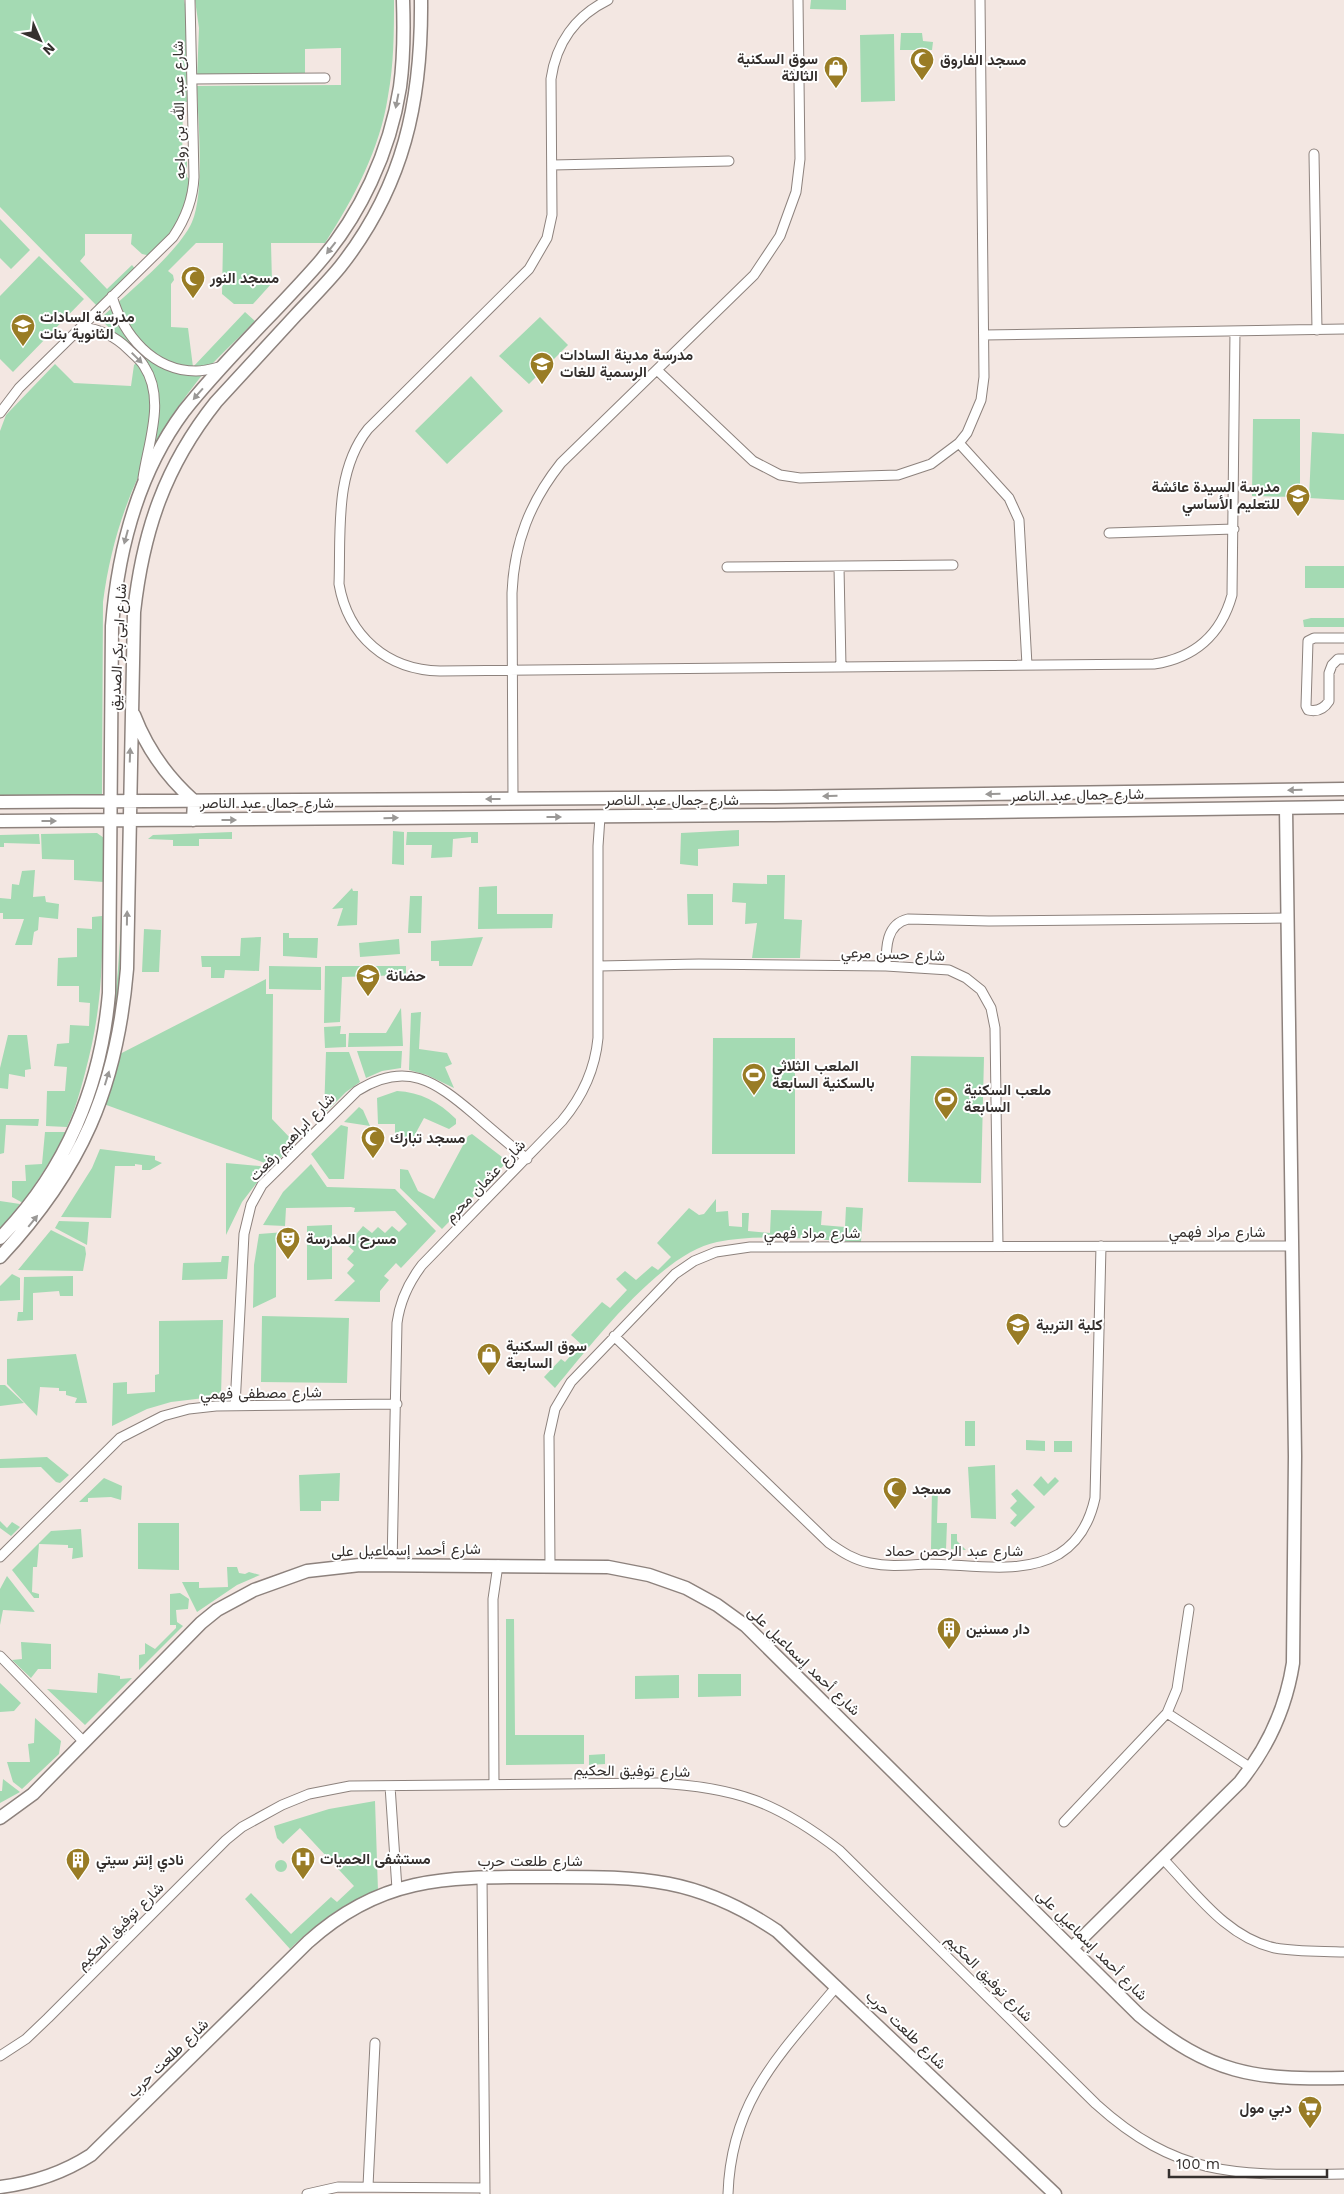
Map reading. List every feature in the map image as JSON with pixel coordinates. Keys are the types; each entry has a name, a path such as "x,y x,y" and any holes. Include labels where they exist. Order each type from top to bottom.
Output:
{"main road":[{"name":"شارع ابى بكر الصديق","path":"0,1238 22,1214 50,1176 73,1135 90,1091 103,1043 109,993 111,648 114,604 125,541 140,492 152,462 172,427 197,395 308,275 339,237 359,204 375,173 391,128 402,66 403,0"},
{"name":"شارع ابى بكر الصديق","path":"0,1257 30,1225 56,1190 81,1147 100,1101 115,1049 124,996 132,709 132,636 136,589 150,525 164,486 191,435 216,402 323,288 356,245 383,198 403,148 412,113 420,69 421,0"},
{"path":"402,66 420,69"},
{"path":"308,275 323,288"},
{"path":"132,709 144,738 156,759 171,778 194,801 193,820"},
{"name":"شارع جمال عبد الناصر","path":"0,802 775,797 1344,789"},
{"path":"774,815 775,797"},
{"name":"شارع جمال عبد الناصر","path":"0,821 600,817 1344,807"},
{"path":"1072,1948 1228,1794 1251,1768 1267,1744 1279,1718 1288,1691 1293,1662 1295,1456 1286,808"},
{"path":"110,870 128,869"},
{"name":"شارع أحمد إسماعيل على","path":"0,1818 33,1794 200,1623 235,1599 273,1582 307,1571 342,1566 550,1565 608,1567 649,1575 686,1588 732,1615 754,1633 1072,1948 1146,2020 1176,2044 1209,2061 1244,2073 1280,2079 1344,2078"},
{"name":"شارع طلعت حرب","path":"0,2187 25,2183 53,2175 91,2156 321,1931 350,1910 397,1889 430,1881 482,1877 630,1878 652,1880 696,1890 738,1907 777,1931 1055,2194"}],"street":[{"name":"شارع عبد الله بن رواحه","path":"0,413 19,388 172,237 189,207 194,177 190,0"},
{"path":"608,0 588,11 578,20 570,30 557,54 551,79 552,215 547,238 536,260 368,429 351,455 343,485 339,584 348,614 364,639 373,648 393,661 416,669 440,671 1154,664 1178,659 1195,650 1217,629 1229,607 1233,583 1235,331"},
{"path":"513,799 512,592 514,562 522,532 534,503 561,463 754,275 772,250 786,222 796,192 800,159 798,0"},
{"path":"657,370 753,461 780,475 800,478 898,475 932,464 959,443 973,422 981,400 984,377 980,0"},
{"path":"193,79 325,78"},
{"path":"1314,154 1317,330"},
{"path":"553,165 729,161"},
{"path":"112,296 116,311 130,336 159,361 178,369 198,371 224,366"},
{"path":"81,327 94,328 119,341 144,366 152,385 156,406 140,492"},
{"path":"984,335 1344,330"},
{"path":"959,443 1010,498 1017,514 1020,531 1027,665"},
{"path":"1108,533 1234,529"},
{"path":"727,567 953,565"},
{"path":"839,567 841,667"},
{"path":"1344,638 1314,638 1308,642 1306,706 1308,710 1318,710 1327,704 1329,701 1330,669 1338,659 1344,659"},
{"name":"شارع عثمان محرم","path":"392,1565 397,1404 397,1322 401,1302 409,1284 422,1265 527,1159 572,1110 591,1073 598,1038 598,846 600,817"},
{"path":"886,966 886,948 889,936 899,924 908,920 1287,918"},
{"name":"شارع حسن مرعي","path":"598,966 699,964 886,966 949,970 958,973 981,990 991,1008 994,1028 998,1246"},
{"name":"شارع ابراهيم رفعت","path":"235,1406 244,1234 251,1204 262,1185 357,1091 366,1085 388,1078 411,1077 429,1081 446,1090 527,1159"},
{"name":"شارع عبد الرحمن حماد","path":"614,1336 822,1536 841,1552 856,1560 886,1566 1034,1564 1059,1554 1075,1541 1089,1521 1095,1498 1101,1246"},
{"name":"شارع مراد فهمي","path":"550,1565 549,1436 552,1418 560,1400 571,1382 614,1336 684,1267 705,1256 727,1249 760,1247 1293,1246"},
{"name":"شارع مصطفى فهمي","path":"0,1557 120,1438 148,1422 176,1412 202,1407 397,1404"},
{"path":"494,1784 492,1598 498,1565"},
{"path":"1064,1822 1159,1723 1166,1713 1177,1689 1190,1609"},
{"path":"0,1656 84,1742"},
{"path":"1166,1713 1251,1768"},
{"name":"شارع توفيق الحكيم","path":"0,2056 26,2038 48,2018 226,1840 242,1827 282,1805 309,1794 350,1786 657,1783 697,1785 736,1793 773,1807 808,1826 839,1850 1096,2104 1140,2139 1181,2159 1217,2170 1244,2174 1344,2174"},
{"path":"390,1786 397,1889"},
{"path":"1163,1859 1228,1925 1242,1935 1275,1948 1344,1952"},
{"path":"307,2194 338,2187 368,2186 485,2191 482,1877"},
{"path":"728,2194 729,2171 736,2136 749,2103 766,2072 837,1986"},
{"path":"368,2186 375,2043"}],"green space":[{"path":"0,0 184,0 186,9 187,102 183,102 182,160 187,161 187,177 194,183 175,226 151,256 142,254 131,244 132,234 85,234 85,255 80,261 107,289 132,265 136,270 98,307 0,207"},
{"path":"195,0 394,0 393,60 384,116 372,154 356,191 325,243 271,243 272,283 253,304 234,304 222,294 223,243 196,243 168,271 173,275 174,280 171,284 171,327 188,328 193,367 245,312 255,321 219,356 180,404 148,456 124,511 108,571 103,602 102,795 0,796 0,431 6,415 55,364 74,383 131,386 134,365 141,358 100,319 164,260 192,222 196,209 200,175 197,86 341,85 341,48 305,49 305,77 197,78 199,28"},
{"path":"811,0 846,0 846,10 810,9"},
{"path":"901,33 922,33 923,41 933,42 932,50 900,50"},
{"path":"894,34 895,101 861,102 860,35"},
{"path":"0,219 30,250 11,269 0,258"},
{"name":"مدرسة السادات الثانوية بنات","path":"39,256 84,299 13,372 0,359 0,296"},
{"path":"540,317 568,345 529,384 499,356"},
{"path":"471,376 503,411 447,464 415,431"},
{"path":"1253,419 1300,419 1300,497 1252,496"},
{"path":"1312,432 1344,434 1344,500 1309,498"},
{"path":"1305,566 1344,566 1344,588 1305,588"},
{"path":"1311,618 1344,618 1344,627 1304,627 1303,620"},
{"path":"739,830 739,846 698,849 698,866 680,864 681,833"},
{"path":"393,831 404,832 404,865 392,864"},
{"path":"232,832 232,839 199,839 199,846 173,846 173,840 148,839 153,835"},
{"path":"407,832 478,832 478,843 471,843 471,837 453,839 452,857 431,858 432,845 406,845"},
{"path":"97,833 104,838 104,882 74,880 74,860 42,859 41,834"},
{"path":"39,834 40,844 4,843 4,847 0,847 0,835"},
{"path":"35,870 33,897 45,896 46,902 59,904 58,919 39,917 38,930 34,932 32,945 15,945 24,919 3,919 3,913 0,913 0,898 11,899 12,884 19,885 22,871"},
{"path":"767,875 785,875 784,919 802,920 800,958 752,958 757,923 745,924 746,903 732,902 733,883 767,884"},
{"path":"497,886 497,914 553,914 552,928 478,929 479,887"},
{"path":"352,888 353,891 358,891 357,925 337,926 343,908 332,909"},
{"path":"687,894 713,894 713,925 688,925"},
{"path":"410,896 422,896 421,933 408,933"},
{"path":"102,916 100,995 90,1053 83,1080 67,1127 46,1126 47,1091 65,1091 67,1067 54,1066 57,1044 69,1043 70,1025 89,1026 90,1003 79,1002 79,986 57,986 58,958 77,957 77,928 92,929 92,917"},
{"path":"121,921 124,972 112,1058 266,979 266,994 273,994 272,1119 293,1141 291,1147 273,1166 101,1103 63,1174 84,1128 101,1077 116,989"},
{"path":"144,929 161,930 159,972 142,972"},
{"path":"283,933 289,933 289,938 318,938 317,958 283,956"},
{"path":"261,937 259,971 225,970 224,978 211,978 211,967 202,967 201,956 240,956 241,938"},
{"path":"483,937 472,966 439,966 439,961 431,961 431,941"},
{"path":"399,939 400,954 360,957 359,943"},
{"path":"269,966 321,967 321,990 269,989"},
{"path":"325,966 406,966 406,975 342,977 340,1022 324,1023"},
{"path":"401,1008 403,1046 348,1047 349,1033 386,1033"},
{"path":"421,1012 419,1049 447,1053 452,1064 445,1067 454,1088 427,1075 409,1070 411,1013"},
{"path":"341,1026 340,1034 346,1034 346,1047 325,1048 324,1027"},
{"path":"8,1035 27,1035 31,1069 25,1070 25,1077 9,1074 8,1089 0,1088 0,1068"},
{"name":"الملعب الثلاثي بالسكنية السابعة","path":"713,1038 795,1038 795,1154 712,1154"},
{"path":"357,1051 402,1051 401,1068 382,1071 366,1078"},
{"path":"326,1052 349,1052 360,1082 346,1092 324,1114"},
{"name":"ملعب السكنية السابعة","path":"911,1056 984,1057 981,1183 908,1182"},
{"path":"397,1091 414,1093 429,1099 456,1119 456,1124 449,1129 424,1118 413,1138 395,1141 395,1124 378,1124 377,1098"},
{"path":"359,1107 363,1110 370,1126 344,1122"},
{"path":"0,1119 39,1119 38,1126 6,1125 4,1153 0,1154"},
{"path":"341,1125 348,1127 344,1179 329,1179 311,1154"},
{"path":"45,1132 66,1132 54,1155 23,1203 12,1197 12,1181 26,1181 25,1165 42,1164"},
{"path":"472,1134 502,1157 504,1165 442,1229 400,1188 400,1169 408,1170 418,1191 434,1199 468,1136"},
{"path":"100,1149 155,1156 155,1160 162,1163 150,1170 142,1170 142,1165 135,1164 135,1166 115,1166 111,1218 61,1217 92,1168"},
{"path":"226,1163 269,1167 242,1202 226,1235"},
{"path":"311,1164 327,1187 395,1189 436,1231 401,1268 396,1263 384,1276 389,1280 380,1291 380,1302 334,1301 355,1281 347,1273 354,1265 347,1259 354,1251 347,1245 363,1226 372,1233 378,1227 385,1233 392,1226 399,1232 407,1224 395,1211 354,1212 355,1208 351,1207 286,1208 285,1226 263,1225 283,1192"},
{"path":"716,1199 716,1212 728,1211 729,1226 742,1227 742,1213 749,1213 748,1231 770,1233 771,1210 822,1211 821,1225 845,1227 846,1207 863,1208 861,1242 752,1238 717,1242 695,1250 673,1263 628,1303 555,1388 544,1377 561,1359 565,1362 581,1344 571,1335 602,1302 610,1308 627,1290 616,1279 625,1271 636,1280 652,1266 658,1270 671,1257 657,1243 689,1208 699,1215 704,1214"},
{"path":"0,1201 20,1204 0,1232"},
{"path":"59,1221 89,1222 87,1245 55,1228"},
{"path":"332,1225 332,1279 307,1280 307,1226"},
{"path":"51,1230 85,1247 86,1254 83,1271 18,1270"},
{"path":"285,1232 285,1236 276,1237 276,1297 253,1308 254,1265 259,1234"},
{"path":"222,1256 229,1256 227,1279 182,1280 183,1263 221,1262"},
{"path":"12,1274 20,1278 20,1300 0,1301 0,1286"},
{"path":"73,1276 73,1296 60,1296 59,1291 33,1293 33,1320 17,1321 18,1312 23,1312 24,1277"},
{"path":"262,1316 349,1318 347,1383 261,1382"},
{"path":"223,1320 221,1396 171,1402 147,1409 112,1426 113,1383 127,1382 127,1394 155,1392 155,1375 159,1374 159,1321"},
{"path":"76,1354 87,1403 75,1403 77,1398 66,1395 66,1391 59,1391 59,1388 40,1387 37,1416 7,1384 7,1359"},
{"path":"0,1385 5,1385 24,1403 0,1406"},
{"path":"965,1421 975,1421 975,1446 965,1446"},
{"path":"1026,1440 1045,1441 1045,1451 1026,1450"},
{"path":"1054,1441 1072,1441 1072,1452 1054,1452"},
{"path":"47,1457 69,1475 60,1483 56,1482 41,1467 0,1468 0,1459"},
{"path":"995,1465 996,1519 971,1518 968,1467"},
{"path":"340,1473 339,1501 321,1501 321,1511 300,1511 299,1475"},
{"path":"1041,1476 1048,1484 1055,1477 1059,1481 1044,1496 1033,1485"},
{"path":"104,1478 122,1486 121,1500 111,1497 88,1498 88,1502 79,1502"},
{"path":"932,1489 938,1489 937,1523 947,1523 946,1550 931,1549"},
{"path":"1017,1489 1035,1507 1015,1527 1010,1523 1017,1515 1010,1508 1017,1501 1011,1494"},
{"path":"0,1521 7,1528 12,1522 20,1527 11,1536 0,1528"},
{"path":"138,1523 179,1523 179,1570 138,1569"},
{"path":"81,1529 83,1557 72,1559 73,1548 68,1548 68,1545 39,1544 37,1567 33,1567 32,1592 39,1594 39,1598 34,1598 12,1570 51,1531"},
{"path":"951,1534 957,1534 957,1541 966,1550 951,1549"},
{"path":"227,1567 237,1567 239,1573 245,1574 249,1572 260,1575 237,1585 197,1612 182,1582 199,1582 199,1588 228,1587"},
{"path":"7,1576 35,1612 3,1610 0,1625 0,1589"},
{"path":"180,1593 189,1599 188,1609 176,1610 177,1622 183,1626 139,1670 139,1655 145,1654 145,1643 155,1649 176,1628 176,1625 170,1625 170,1594"},
{"path":"506,1619 514,1619 515,1735 584,1735 584,1764 506,1765"},
{"path":"21,1642 51,1644 51,1669 38,1669 31,1678 12,1660 22,1659"},
{"path":"98,1673 120,1676 120,1679 132,1678 85,1725 47,1689 97,1693"},
{"path":"698,1674 741,1674 741,1696 698,1697"},
{"path":"679,1675 679,1698 635,1699 635,1676"},
{"path":"0,1683 21,1703 14,1711 0,1712"},
{"path":"35,1718 61,1741 59,1754 22,1789 13,1782 7,1762 30,1762 28,1744 34,1743"},
{"path":"605,1754 605,1764 589,1765 589,1755"},
{"path":"3,1779 20,1792 0,1803 0,1791 2,1791"},
{"path":"375,1801 378,1891 354,1901 331,1915 290,1949 245,1899 251,1893 291,1934 331,1897 337,1902 354,1886 300,1828 283,1844 277,1838 274,1826 329,1809"},
{"path":"279,1860 283,1860 287,1866 283,1872 279,1872 275,1868 275,1864"}],"place":[{"name":"مسجد الفاروق","path":"922,81"},
{"name":"سوق السكنية الثالثة","path":"836,89"},
{"name":"مسجد النور","path":"193,299"},
{"name":"مدرسة السادات الثانوية بنات","path":"23,347"},
{"name":"مدرسة مدينة السادات الرسمية للغات","path":"542,385"},
{"name":"مدرسة السيدة عائشة للتعليم الأساسي","path":"1298,517"},
{"name":"حضانة","path":"368,997"},
{"name":"الملعب الثلاثي بالسكنية السابعة","path":"754,1096"},
{"name":"ملعب السكنية السابعة","path":"946,1120"},
{"name":"مسجد تبارك","path":"373,1159"},
{"name":"مسرح المدرسة","path":"288,1260"},
{"name":"كلية التربية","path":"1018,1346"},
{"name":"سوق السكنية السابعة","path":"489,1376"},
{"name":"مسجد","path":"895,1510"},
{"name":"دار مسنين","path":"949,1650"},
{"name":"مستشفى الحميات","path":"303,1880"},
{"name":"نادي إنتر سيتي","path":"78,1881"},
{"name":"دبي مول","path":"1310,2129"}]}
